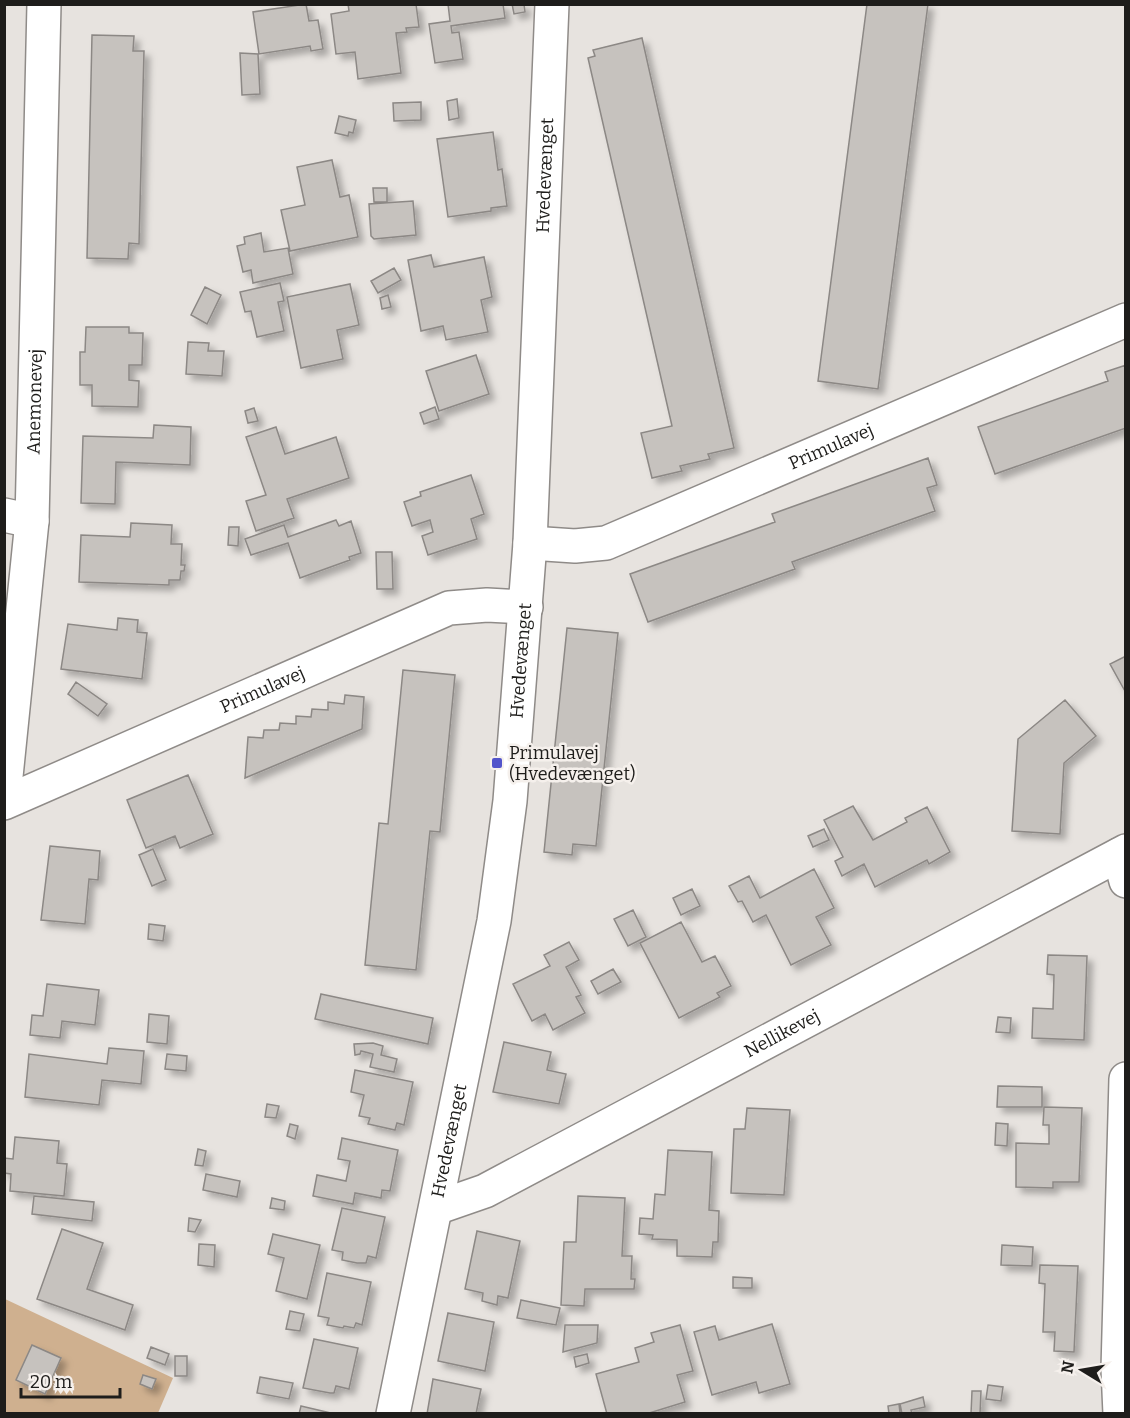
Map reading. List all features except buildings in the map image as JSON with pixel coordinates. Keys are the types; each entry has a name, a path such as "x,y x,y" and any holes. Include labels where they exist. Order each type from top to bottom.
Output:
{"street":[{"name":"Anemonevej","path":"4,796 44,4"},
{"name":"Hvedevænget","path":"393,1413 494,921 510,801 530,543 552,4"},
{"name":"Primulavej","path":"530,543 575,546 606,543 1125,320"},
{"name":"Primulavej","path":"4,803 449,608 487,605 526,607"},
{"name":"Nellikevej","path":"436,1208 485,1191 1123,862"},
{"path":"1120,1413 1118,1369 1125,1079"}],"shaded area":[{"path":"5,1299 173,1378 158,1413 5,1414"}],"place":[{"name":"Primulavej (Hvedevænget)","path":"497,763"}]}
